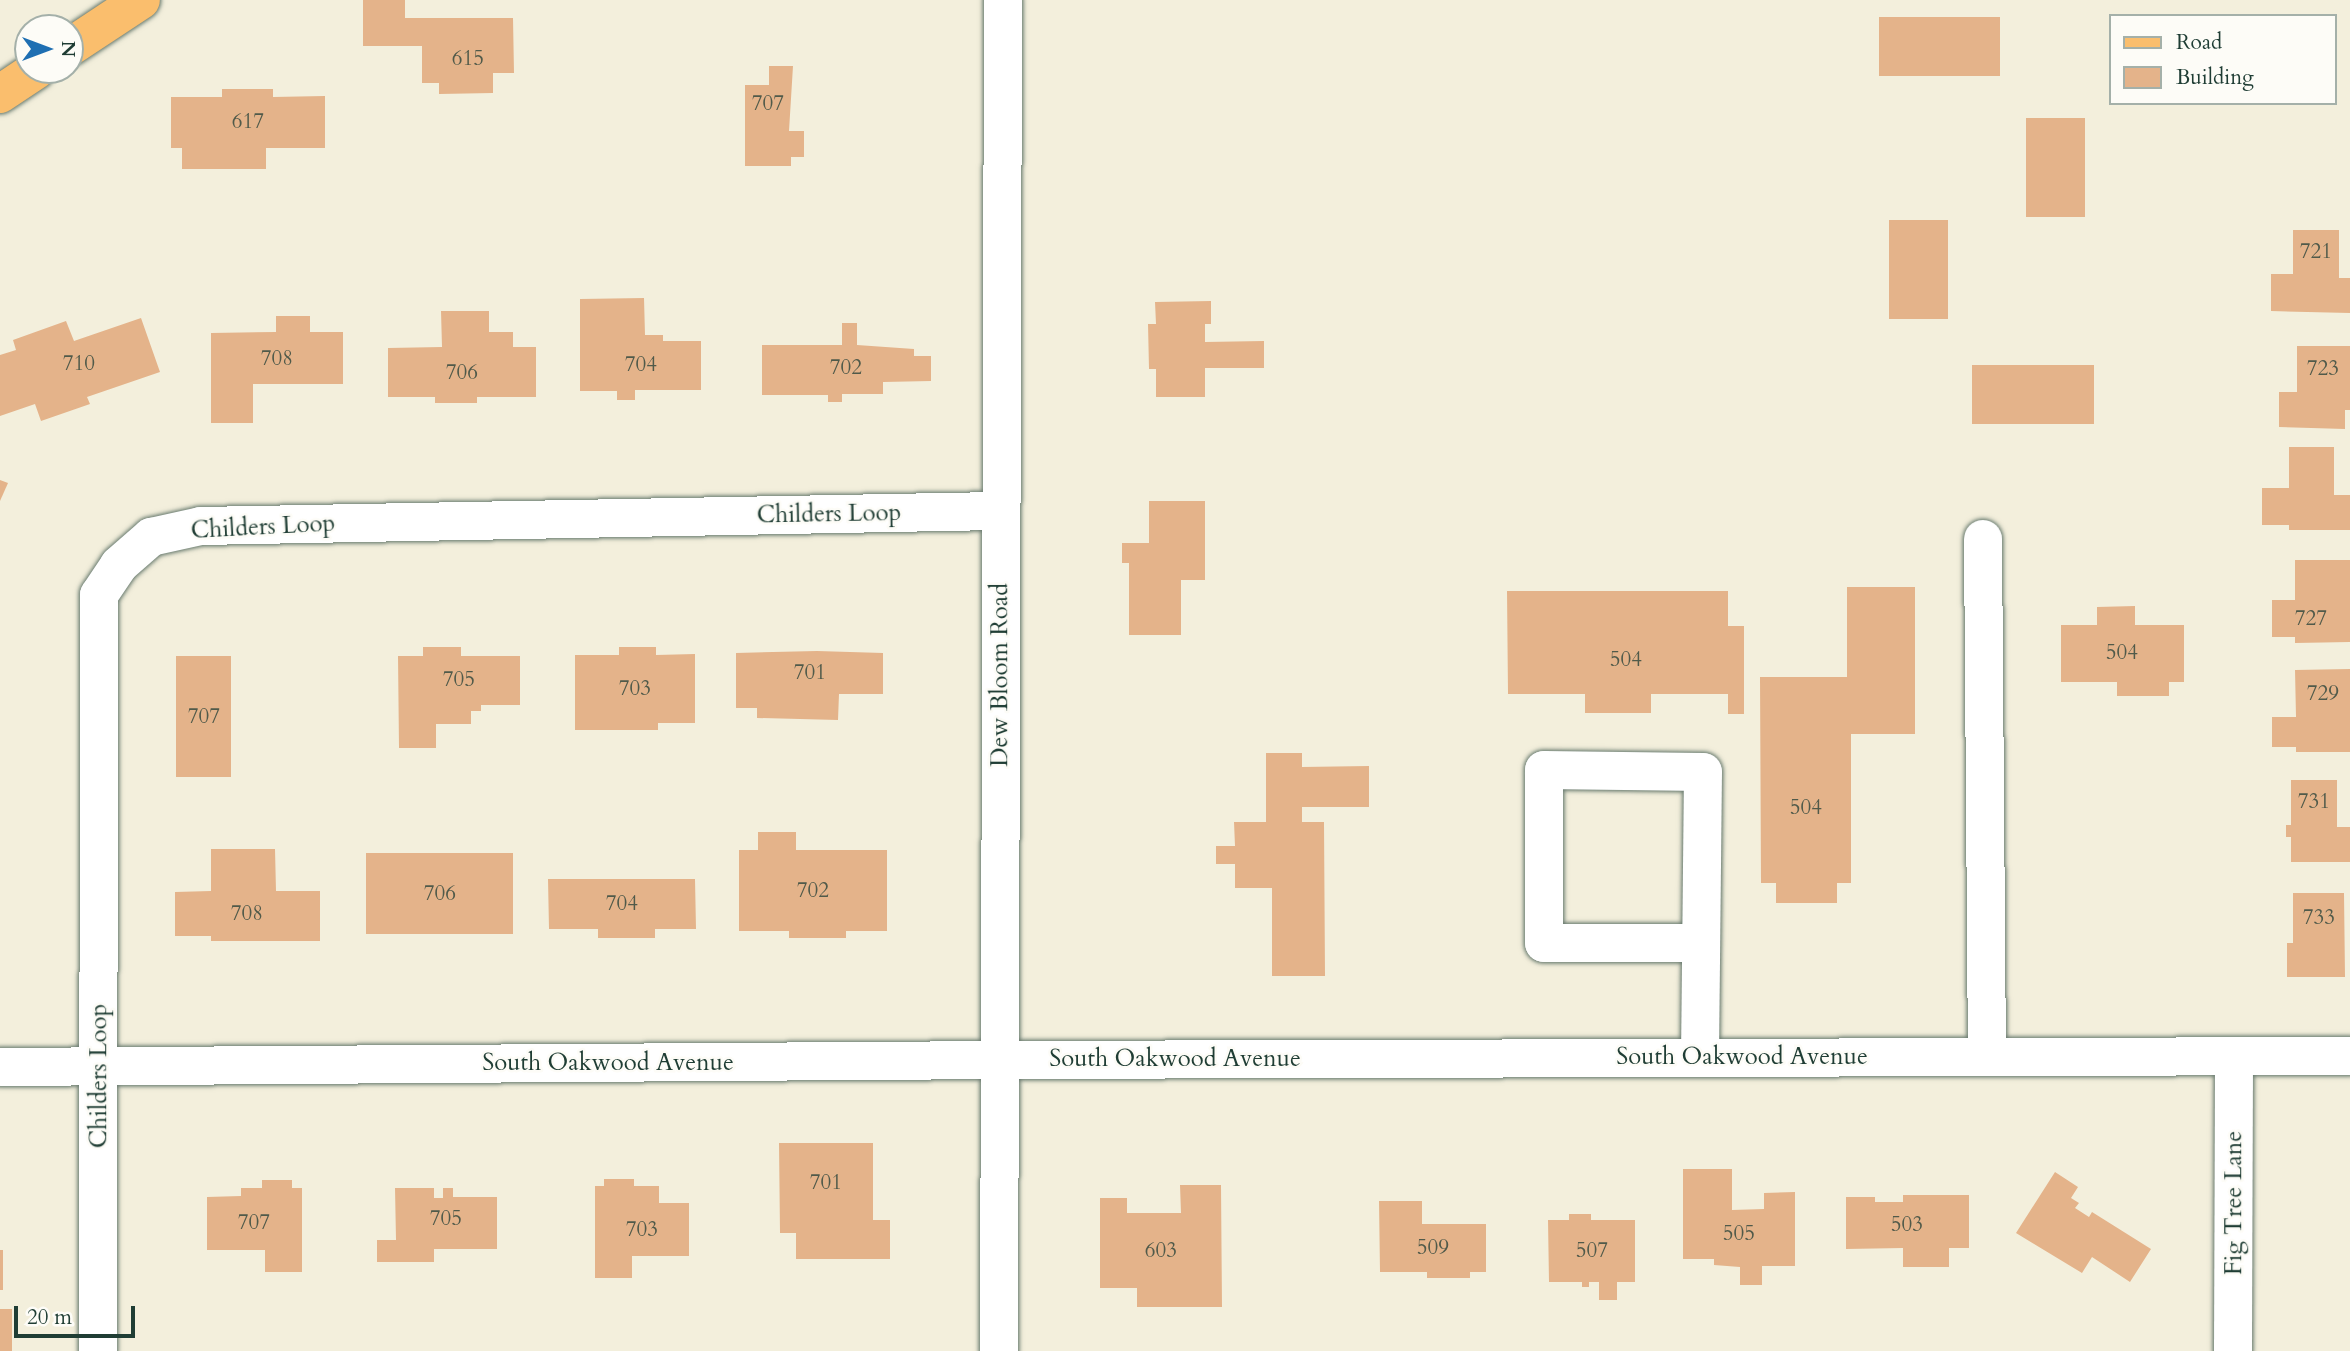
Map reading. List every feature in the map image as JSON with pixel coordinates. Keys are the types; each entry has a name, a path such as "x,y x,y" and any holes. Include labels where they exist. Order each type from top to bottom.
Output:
{"main road":[{"path":"84,38 141,0"},
{"path":"0,94 15,84"}],"street":[{"name":"Dew Bloom Road","path":"999,1351 1003,0"},
{"name":"Childers Loop","path":"98,1351 99,595 119,565 151,537 201,526 1000,511"},
{"path":"1983,538 1987,1056"},
{"path":"1700,1057 1703,772 1544,769 1544,943 1701,943"},
{"name":"Fig Tree Lane","path":"2233,1351 2234,1056"},
{"name":"South Oakwood Avenue","path":"0,1068 1000,1060 2350,1056"}],"building":[{"path":"363,0 405,0 405,18 513,18 514,73 493,73 493,93 439,94 439,83 422,83 422,46 363,46"},
{"path":"1879,17 2000,17 2000,76 1879,76"},
{"path":"769,66 793,66 789,131 804,131 804,157 791,157 791,166 745,166 745,85 769,85"},
{"path":"222,89 273,89 273,97 325,96 325,148 266,148 266,169 182,169 182,148 171,148 171,97 222,97"},
{"path":"2026,118 2085,118 2085,217 2026,217"},
{"path":"1889,220 1948,220 1948,319 1889,319"},
{"path":"2293,230 2339,230 2339,278 2350,278 2350,313 2271,311 2271,274 2293,274"},
{"path":"644,298 645,335 663,335 663,341 701,341 701,390 635,390 635,400 617,400 617,391 580,391 580,299"},
{"path":"1211,301 1211,324 1205,324 1205,342 1264,341 1264,368 1205,368 1205,397 1156,397 1156,369 1149,369 1148,324 1156,324 1155,302"},
{"path":"441,311 489,311 489,332 513,332 513,347 536,347 536,397 477,397 477,403 435,403 435,397 388,397 388,348 442,347"},
{"path":"276,316 310,316 310,332 343,332 343,384 253,384 253,423 211,423 211,333 276,332"},
{"path":"141,318 160,372 87,397 90,404 41,421 35,404 0,416 0,355 16,350 13,340 66,321 74,341"},
{"path":"842,323 857,323 857,345 914,349 914,356 931,356 931,381 883,382 883,394 842,394 842,402 828,402 828,395 762,395 762,345 842,345"},
{"path":"2297,346 2350,346 2350,410 2345,410 2345,429 2279,427 2279,392 2297,392"},
{"path":"1972,365 2094,365 2094,424 1972,424"},
{"path":"2289,447 2334,447 2334,495 2350,495 2350,530 2289,530 2289,525 2262,525 2262,488 2289,488"},
{"path":"0,480 8,483 0,501"},
{"path":"1149,501 1205,501 1205,580 1181,580 1181,635 1129,635 1129,563 1122,563 1122,543 1149,543"},
{"path":"2295,560 2350,560 2350,642 2295,643 2295,637 2272,637 2272,600 2295,600"},
{"path":"1847,587 1915,587 1915,734 1851,734 1851,883 1837,883 1837,903 1776,903 1776,883 1761,883 1760,677 1847,677"},
{"path":"1507,591 1728,591 1728,626 1744,626 1744,714 1728,714 1728,694 1651,694 1651,713 1585,713 1585,694 1508,694"},
{"path":"2135,606 2135,625 2184,625 2184,682 2169,682 2169,696 2117,696 2117,682 2061,682 2061,625 2097,625 2097,607"},
{"path":"423,647 461,647 461,656 520,656 520,705 481,705 481,711 471,711 471,724 436,724 436,748 399,748 398,656 423,656"},
{"path":"619,647 656,647 656,655 695,654 695,723 658,723 658,730 575,730 575,655 619,655"},
{"path":"736,653 883,653 883,694 839,694 838,720 757,718 757,708 736,708"},
{"path":"176,656 231,656 231,777 176,777"},
{"path":"2350,669 2350,752 2296,752 2296,747 2272,747 2272,717 2296,717 2295,670"},
{"path":"1266,753 1302,753 1302,767 1369,766 1369,807 1302,807 1302,822 1324,822 1325,976 1272,976 1272,888 1235,888 1235,864 1216,864 1216,846 1235,846 1234,822 1266,822"},
{"path":"2291,780 2337,780 2337,827 2350,827 2350,862 2291,862 2291,837 2286,837 2286,825 2291,825"},
{"path":"758,832 796,832 796,850 887,850 887,931 846,931 846,938 789,938 789,931 739,931 739,850 758,850"},
{"path":"211,849 275,849 276,891 320,891 320,941 211,941 211,936 175,936 175,892 211,891"},
{"path":"366,853 513,853 513,934 366,934"},
{"path":"548,879 695,879 696,929 655,929 655,938 598,938 598,929 549,929"},
{"path":"2293,893 2344,893 2345,977 2287,977 2287,943 2293,943"},
{"path":"779,1143 873,1143 873,1220 890,1220 890,1259 796,1259 796,1233 780,1233"},
{"path":"1683,1169 1732,1169 1732,1210 1764,1209 1764,1193 1795,1192 1795,1266 1762,1266 1762,1285 1740,1285 1740,1267 1714,1265 1714,1259 1683,1259"},
{"path":"2055,1172 2078,1187 2071,1198 2079,1203 2075,1208 2089,1217 2092,1212 2151,1249 2130,1282 2092,1257 2082,1273 2016,1233"},
{"path":"604,1179 634,1179 634,1186 659,1186 659,1203 689,1203 689,1256 632,1256 632,1278 595,1278 595,1186 604,1186"},
{"path":"262,1180 292,1180 292,1188 302,1188 302,1272 265,1272 265,1250 207,1250 207,1197 241,1196 241,1188 262,1188"},
{"path":"1180,1185 1221,1185 1222,1307 1137,1307 1137,1288 1100,1288 1100,1198 1127,1198 1127,1213 1181,1213"},
{"path":"395,1188 434,1188 434,1198 443,1198 443,1188 453,1188 453,1197 497,1197 497,1249 434,1249 434,1262 377,1262 377,1240 396,1240"},
{"path":"1903,1195 1969,1195 1969,1248 1949,1248 1949,1267 1903,1267 1903,1248 1846,1249 1846,1197 1875,1197 1875,1202 1903,1202"},
{"path":"1379,1201 1422,1201 1422,1224 1486,1224 1486,1272 1470,1272 1470,1278 1427,1278 1427,1272 1380,1272"},
{"path":"1569,1214 1591,1214 1591,1220 1635,1220 1635,1282 1617,1282 1617,1300 1599,1300 1599,1282 1589,1282 1589,1287 1582,1287 1582,1282 1549,1282 1548,1220 1569,1220"},
{"path":"0,1250 3,1250 3,1290 0,1290"},
{"path":"0,1309 12,1309 12,1351 0,1351"}]}
